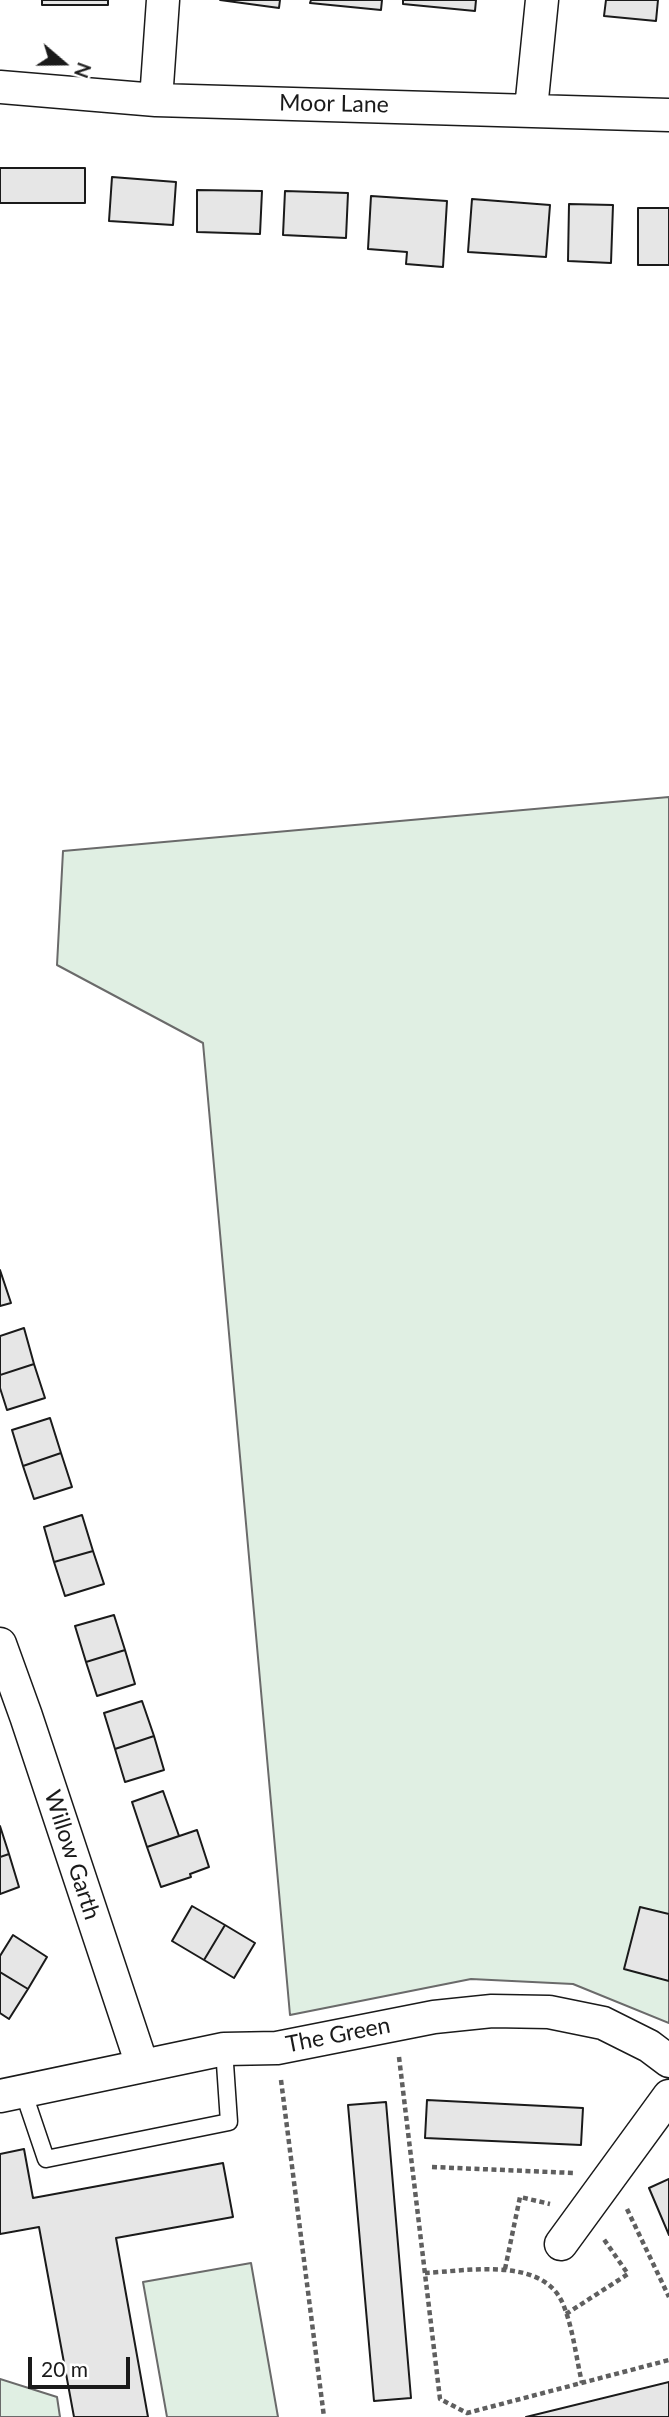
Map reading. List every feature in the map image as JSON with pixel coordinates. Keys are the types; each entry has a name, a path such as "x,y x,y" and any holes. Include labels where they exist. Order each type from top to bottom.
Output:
{"street":[{"path":"156,100 163,0"},
{"path":"531,109 542,0"},
{"name":"Moor Lane","path":"0,87 156,100 669,114"},
{"name":"Willow Garth","path":"0,1644 142,2065"},
{"name":"The Green","path":"11,2094 224,2049 277,2048 434,2017 492,2011 549,2012 603,2023 649,2046 669,2061"},
{"path":"561,2244 669,2096"}],"lane":[{"path":"11,2094 46,2159 229,2122 224,2049"}],"path":[{"path":"396,2024 440,2399 467,2413 669,2360"},
{"path":"277,2048 324,2417"},
{"path":"432,2167 611,2175 669,2297"},
{"path":"505,2269 520,2197 584,2211 628,2274 566,2314"},
{"path":"425,2273 505,2269 530,2274 550,2284 562,2301 582,2382"}],"green space":[{"path":"669,797 669,2023 573,1984 471,1979 290,2015 203,1043 57,965 63,851"},
{"path":"251,2263 278,2417 167,2417 143,2282"},
{"path":"0,2379 57,2397 60,2417 0,2417"}],"building":[{"path":"42,0 108,0 108,5 42,5"},
{"path":"220,0 280,0 279,8"},
{"path":"311,0 382,0 381,10 310,3"},
{"path":"403,0 476,0 475,11 403,4"},
{"path":"606,0 658,0 656,21 604,16"},
{"path":"0,168 85,168 85,203 0,203"},
{"path":"112,177 176,182 173,225 109,221"},
{"path":"197,190 262,191 260,234 197,232"},
{"path":"285,191 348,193 346,238 283,235"},
{"path":"371,196 447,201 443,267 406,264 407,252 368,249"},
{"path":"472,199 550,205 546,257 468,252"},
{"path":"569,204 613,205 611,263 568,261"},
{"path":"638,208 669,208 669,265 638,265"},
{"path":"0,1270 11,1303 0,1306"},
{"path":"24,1328 34,1364 0,1375 0,1336"},
{"path":"34,1364 45,1398 7,1410 0,1388 0,1375"},
{"path":"50,1418 61,1453 23,1466 12,1430"},
{"path":"61,1453 72,1487 34,1499 23,1466"},
{"path":"82,1515 93,1551 54,1562 44,1527"},
{"path":"93,1551 104,1584 65,1596 54,1562"},
{"path":"114,1615 125,1650 86,1662 75,1626"},
{"path":"125,1650 135,1684 97,1696 86,1662"},
{"path":"142,1701 154,1736 115,1749 104,1713"},
{"path":"154,1736 164,1770 125,1782 115,1749"},
{"path":"163,1791 179,1836 147,1847 132,1802"},
{"path":"0,1826 9,1854 0,1857"},
{"path":"197,1830 209,1867 190,1874 191,1877 161,1887 147,1847"},
{"path":"9,1854 19,1887 0,1894 0,1857"},
{"path":"192,1906 225,1925 204,1960 172,1941"},
{"path":"640,1907 669,1914 669,1981 624,1969"},
{"path":"225,1925 255,1943 234,1978 204,1960"},
{"path":"13,1935 47,1957 28,1989 0,1972 0,1956"},
{"path":"0,1972 28,1989 9,2019 0,2013"},
{"path":"427,2100 583,2108 581,2145 425,2138"},
{"path":"386,2102 411,2398 374,2401 348,2105"},
{"path":"24,2149 33,2198 223,2163 233,2217 116,2238 148,2417 74,2417 39,2227 0,2234 0,2154"},
{"path":"669,2179 669,2235 649,2188"},
{"path":"669,2382 669,2417 526,2417"}]}
